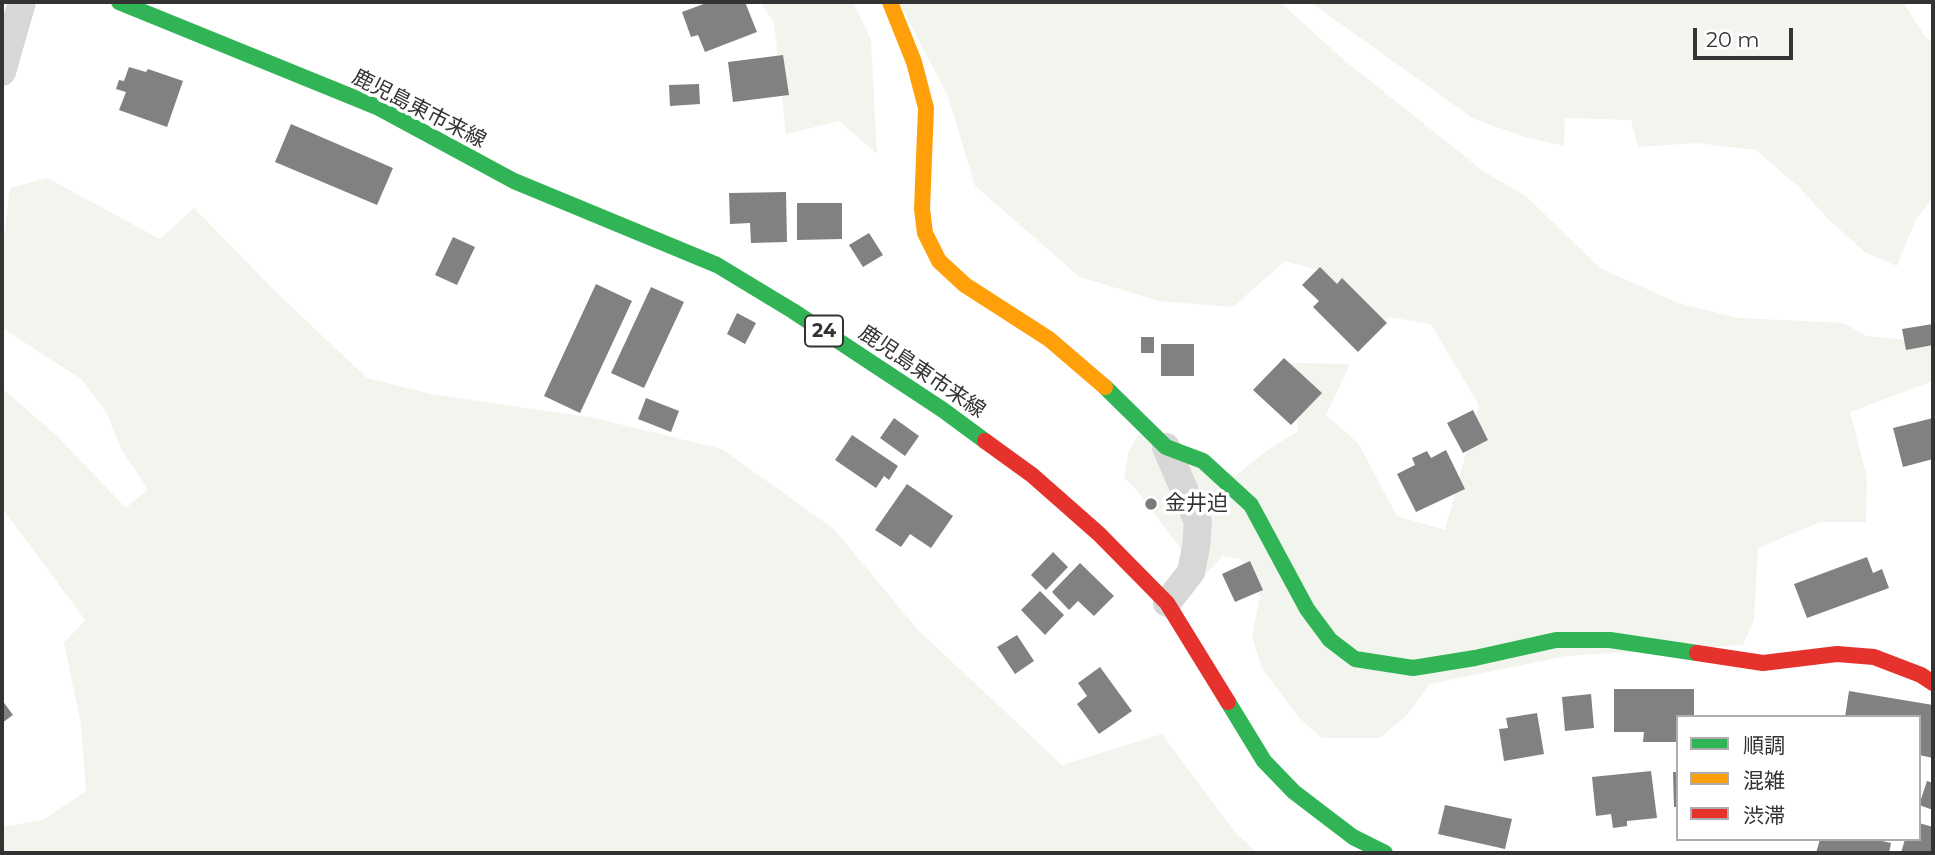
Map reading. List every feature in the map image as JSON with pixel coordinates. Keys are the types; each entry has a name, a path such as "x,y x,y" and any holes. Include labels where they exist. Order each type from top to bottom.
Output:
{"main road":[{"name":"鹿児島東市来線","path":"120,2 377,107 514,181 717,265 793,311 931,402 1032,475 1099,534 1167,603 1264,761 1294,792 1353,837 1385,853"},
{"path":"890,2 914,62 926,108 922,209 925,233 939,261 965,285 1049,339 1112,392 1166,447 1203,461 1251,505 1307,609 1331,640 1355,659 1413,668 1556,640 1610,640 1763,663 1837,654 1874,657 1921,675 1933,683"}],"street":[{"path":"2,72 22,2"},
{"path":"1166,447 1198,522 1191,572 1167,603"}],"shaded area":[{"path":"760,2 853,2 871,40 877,154 839,121 786,134 774,22"},
{"path":"899,2 1280,2 1344,60 1483,171 1526,196 1600,268 1678,303 1738,318 1844,323 1866,336 1932,342 1933,381 1850,412 1867,477 1866,522 1820,522 1758,548 1754,620 1743,645 1566,656 1430,684 1408,714 1380,738 1322,738 1299,718 1261,667 1252,635 1260,597 1241,559 1223,556 1199,581 1181,549 1124,477 1129,450 1139,434 1236,476 1266,451 1298,431 1291,363 1350,364 1326,415 1358,443 1397,516 1445,530 1479,405 1431,324 1389,317 1355,347 1358,318 1325,272 1285,261 1233,307 1159,301 1080,277 975,186 948,96"},
{"path":"1310,2 1903,2 1926,38 1933,41 1933,197 1915,221 1897,266 1866,253 1828,219 1800,188 1756,150 1696,143 1638,147 1631,120 1565,118 1564,146 1525,137 1474,119"},
{"path":"47,178 160,239 194,208 276,292 367,378 431,394 594,418 722,449 834,529 917,629 1062,765 1162,734 1234,831 1257,853 2,853 2,827 43,820 86,791 81,724 64,643 85,620 2,508 2,388 55,434 126,508 148,489 121,449 107,413 81,379 2,328 2,253 10,188"}],"building":[{"path":"709,2 745,2 757,32 705,52 698,35 691,37 682,12"},
{"path":"783,55 789,95 733,102 728,62"},
{"path":"129,67 146,72 148,69 183,81 167,127 119,110 126,92 116,89 119,80 124,81"},
{"path":"699,84 700,104 670,106 669,85"},
{"path":"291,124 393,168 377,205 275,162"},
{"path":"786,192 787,242 751,243 750,223 730,224 729,193"},
{"path":"797,203 842,203 842,239 797,240"},
{"path":"869,233 883,255 863,267 849,245"},
{"path":"453,237 475,247 457,285 435,275"},
{"path":"1320,267 1337,284 1342,278 1387,323 1358,352 1313,307 1319,301 1302,285"},
{"path":"596,284 632,301 580,413 544,396"},
{"path":"651,287 684,302 644,388 611,373"},
{"path":"737,313 756,323 745,344 727,334"},
{"path":"1933,324 1933,345 1906,350 1902,329"},
{"path":"1141,337 1154,337 1154,353 1141,353"},
{"path":"1161,344 1194,344 1194,376 1161,376"},
{"path":"1284,358 1322,393 1291,425 1253,390"},
{"path":"646,398 679,411 671,432 638,419"},
{"path":"1473,410 1488,440 1463,453 1447,423"},
{"path":"894,418 919,436 905,456 880,438"},
{"path":"1933,418 1933,459 1903,467 1893,428"},
{"path":"852,435 898,466 889,480 884,476 876,488 835,460"},
{"path":"1446,450 1465,489 1416,512 1397,474 1415,465 1412,458 1427,451 1431,458"},
{"path":"907,484 953,516 931,548 910,534 901,547 875,530"},
{"path":"1053,552 1068,567 1046,590 1031,575"},
{"path":"1867,557 1873,573 1882,569 1889,588 1807,618 1794,584"},
{"path":"1250,561 1263,590 1235,602 1222,574"},
{"path":"1080,563 1114,596 1094,616 1078,601 1069,610 1052,592"},
{"path":"1040,591 1064,615 1045,635 1021,610"},
{"path":"1017,635 1034,661 1015,674 997,647"},
{"path":"1100,667 1132,711 1099,734 1077,704 1087,696 1078,683"},
{"path":"1614,689 1694,689 1694,715 1676,715 1676,742 1643,742 1644,732 1614,732"},
{"path":"1849,691 1933,705 1933,758 1921,755 1921,715 1845,715"},
{"path":"1591,694 1594,728 1565,731 1562,697"},
{"path":"2,700 13,715 2,723"},
{"path":"1537,713 1544,754 1504,761 1499,729 1508,728 1506,718"},
{"path":"1651,771 1657,818 1627,821 1627,826 1613,828 1611,814 1596,816 1592,777"},
{"path":"1673,772 1676,772 1676,807"},
{"path":"1927,781 1933,783 1933,810 1921,806"},
{"path":"1445,805 1512,819 1505,849 1438,834"},
{"path":"1921,824 1933,827 1933,853 1901,853 1904,841 1921,841"},
{"path":"1819,841 1891,843 1889,853 1816,853"}],"traffic: fast":[{"path":"119,2 377,107 514,181 717,265 793,311 943,410 985,441"},
{"path":"1105,387 1166,447 1203,461 1251,505 1307,609 1330,640 1355,659 1413,668 1556,640 1610,640 1697,653"},
{"path":"1228,702 1264,761 1294,792 1353,837 1385,853"}],"traffic: slow":[{"path":"890,2 914,62 926,108 922,209 925,233 939,261 965,285 1049,339 1105,387"}],"traffic: jam":[{"path":"985,441 1032,475 1099,534 1167,603 1228,702"},
{"path":"1697,653 1763,663 1837,654 1874,657 1921,675 1933,683"}],"place":[{"name":"金井迫","path":"1151,504"}]}
